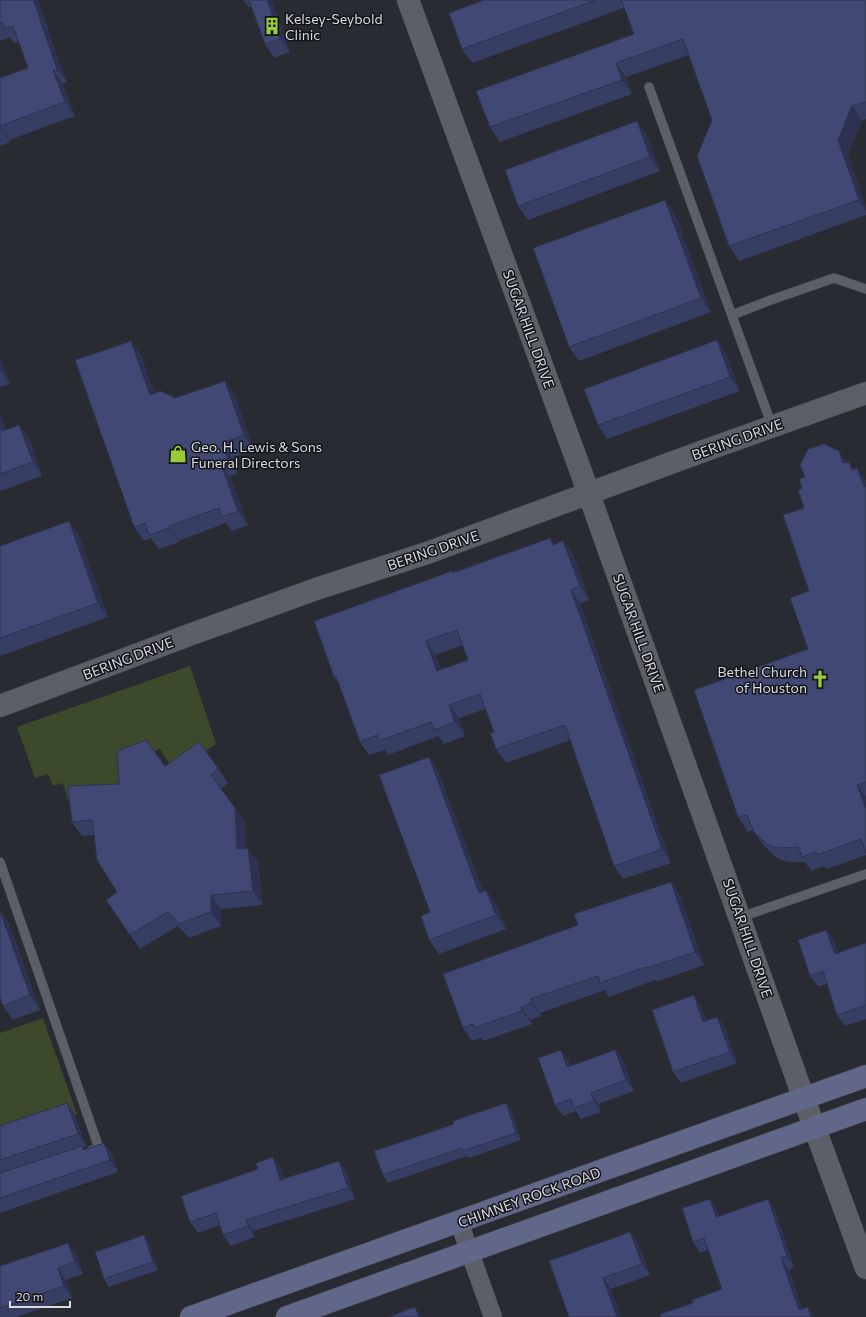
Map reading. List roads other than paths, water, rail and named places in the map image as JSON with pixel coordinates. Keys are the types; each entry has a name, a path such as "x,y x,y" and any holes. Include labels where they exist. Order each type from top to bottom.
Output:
{"main road":[{"name":"CHIMNEY ROCK ROAD","path":"191,1317 866,1076"},
{"path":"287,1317 866,1109"}],"street":[{"name":"SUGAR HILL DRIVE","path":"408,0 588,493 741,917 804,1099 866,1268"},
{"name":"BERING DRIVE","path":"0,706 316,589 427,553 588,493 866,393"},
{"path":"459,1222 493,1317"}],"lane":[{"path":"649,87 772,426"},
{"path":"732,315 768,300 834,278 866,290"},
{"path":"0,862 99,1148 85,1153"},
{"path":"741,917 866,874"}],"place":[{"name":"Kelsey-Seybold Clinic","path":"272,26"},
{"name":"Geo. H. Lewis & Sons Funeral Directors","path":"178,454"},
{"name":"Bethel Church of Houston","path":"820,679"}]}
